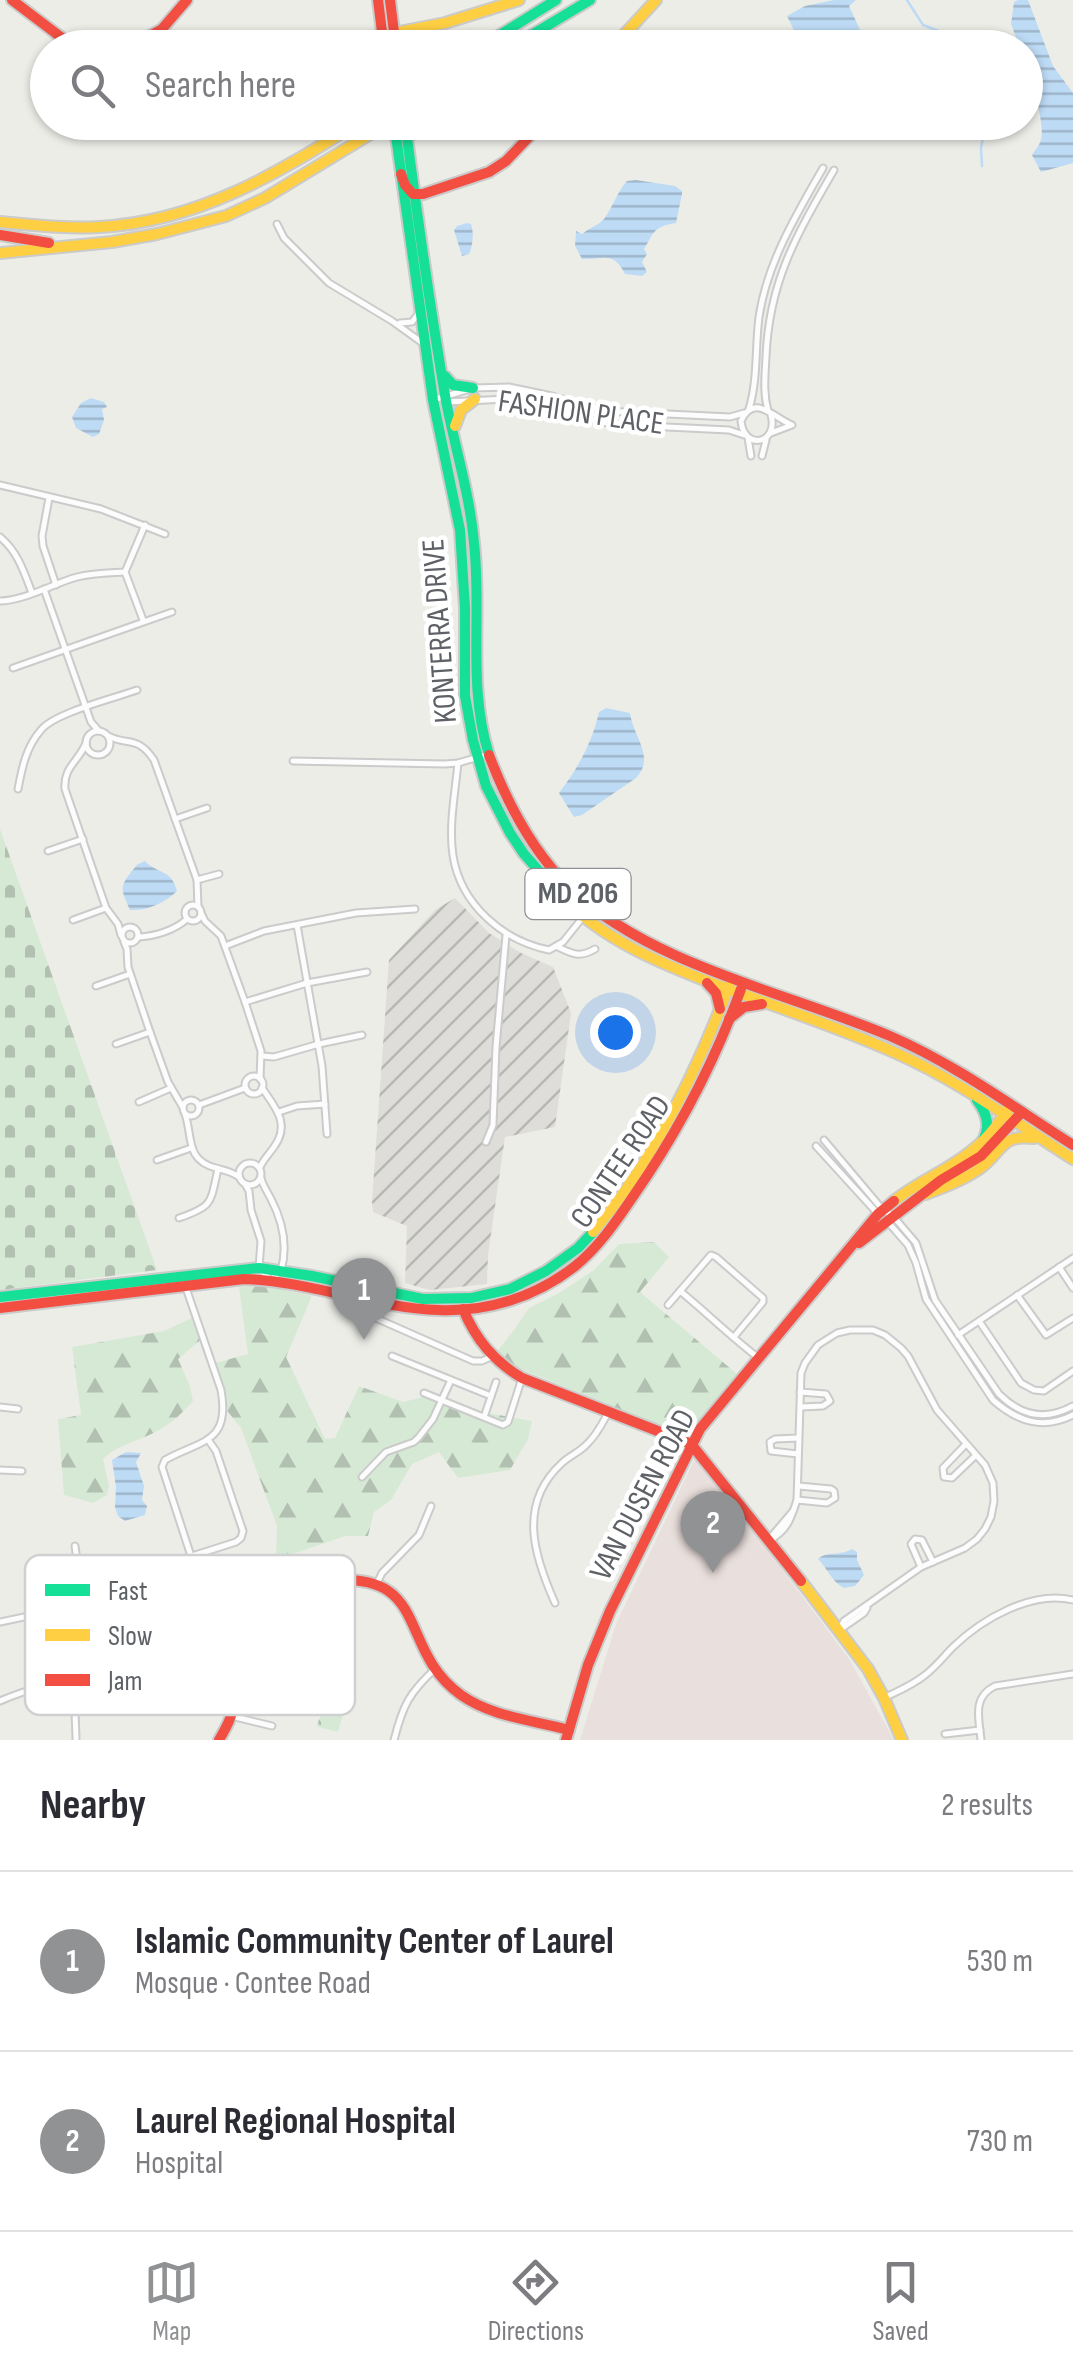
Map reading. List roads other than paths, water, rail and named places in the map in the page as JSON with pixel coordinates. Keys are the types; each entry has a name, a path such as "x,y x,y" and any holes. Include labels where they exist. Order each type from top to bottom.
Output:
{"main road":[{"path":"12,0 52,30"},
{"path":"162,30 187,0"},
{"path":"378,0 382,30"},
{"path":"390,0 394,30"},
{"path":"409,30 519,0"},
{"path":"508,30 556,0"},
{"path":"540,30 590,0"},
{"path":"628,30 656,0"},
{"path":"0,222 57,228 118,226 199,208 276,174 330,140"},
{"path":"0,253 156,234 226,216 265,198 362,140"},
{"name":"KONTERRA DRIVE","path":"402,140 401,174 433,400 460,530 465,696 483,755 522,828 555,871 591,907 638,937 673,955 934,1056 1008,1110 1073,1145"},
{"name":"KONTERRA DRIVE","path":"404,140 440,365 472,528 476,562 476,693 486,786 510,834 544,879 583,918 638,953 895,1052 1008,1110"},
{"path":"401,174 413,194 422,194 489,172 526,140"},
{"path":"4,238 57,228"},
{"path":"4,238 68,246"},
{"path":"440,365 453,385 474,394 459,412 454,433"},
{"name":"CONTEE ROAD","path":"0,1297 260,1268 484,1308 509,1301 551,1282 584,1258 608,1233 682,1121 714,1059 730,1019 738,979"},
{"path":"705,981 716,993 720,1009"},
{"name":"CONTEE ROAD","path":"0,1308 237,1279 271,1280 399,1306 462,1305 536,1277 577,1248 601,1224 677,1107 720,1009 733,992"},
{"path":"730,1019 744,1007 765,1003"},
{"path":"973,1094 988,1117 988,1135 981,1144"},
{"name":"VAN DUSEN ROAD","path":"568,1735 588,1665 610,1611 700,1429 847,1252 912,1187 981,1144 1008,1110"},
{"name":"KONTERRA DRIVE","path":"1019,1117 1046,1142 1073,1159"},
{"name":"VAN DUSEN ROAD","path":"885,1215 926,1194 981,1156 1019,1117"},
{"path":"926,1194 970,1175 1010,1139 1028,1136 1046,1142"},
{"path":"462,1305 475,1336 492,1357 522,1378 691,1444 770,1540 868,1670 902,1740"},
{"path":"475,1336 474,1324 484,1308"},
{"path":"355,1581 377,1583 403,1608 436,1668 468,1700 568,1735"},
{"path":"219,1740 232,1716"}],"street":[{"path":"750,456 740,421 753,396 759,315 766,286 782,244 824,168"},
{"path":"762,456 774,424 764,396 766,342 776,286 787,254 834,170"},
{"path":"277,224 284,238 326,279 425,345"},
{"path":"392,321 409,323 420,311"},
{"name":"FASHION PLACE","path":"474,394 486,386 523,390 605,410 730,417 747,411"},
{"name":"FASHION PLACE","path":"433,400 474,394 524,401 600,422 729,430 746,436"},
{"path":"746,436 760,440 792,424 760,408 747,411"},
{"path":"0,485 102,508 165,534"},
{"path":"49,498 42,536 56,584"},
{"path":"144,621 125,572 145,525"},
{"path":"0,537 20,562 32,594"},
{"path":"0,601 95,574 125,572"},
{"path":"44,589 91,722 116,740 135,742 156,764 198,880 198,913 191,921 187,919"},
{"path":"13,668 172,612"},
{"path":"18,789 30,744 52,721 137,690"},
{"path":"86,752 91,722"},
{"path":"90,733 99,731"},
{"path":"108,736 110,745"},
{"path":"116,740 103,754 86,752 69,766 64,784 106,908 118,924 130,974 171,1088 189,1115 191,1148 202,1163 218,1169 259,1164"},
{"path":"293,761 458,763 483,755"},
{"path":"458,763 451,844 454,870 468,899 506,935 544,950 558,947 578,956 594,950"},
{"path":"175,819 207,808"},
{"path":"48,851 83,839"},
{"path":"198,880 219,874"},
{"path":"558,947 591,907"},
{"path":"72,920 106,908"},
{"path":"225,946 264,930 356,914 415,909"},
{"path":"187,919 185,910 198,913 225,946 262,1056 257,1078 262,1092 280,1112 281,1135 259,1164 261,1183 283,1230 285,1252 281,1271 271,1280 260,1268 260,1241 249,1190 227,1170"},
{"path":"124,942 179,926 187,919"},
{"path":"118,924 136,930 136,940"},
{"path":"297,925 318,1044 328,1134"},
{"path":"124,942 124,929 128,927"},
{"path":"486,1142 493,1125 506,935"},
{"path":"245,1002 368,972"},
{"path":"96,986 130,974"},
{"path":"116,1044 150,1032"},
{"path":"262,1056 274,1057 362,1035"},
{"path":"245,1088 246,1080 257,1078"},
{"path":"139,1102 171,1088"},
{"path":"245,1088 251,1094 262,1092"},
{"path":"199,1105 245,1088"},
{"path":"178,1096 199,1105"},
{"path":"182,1106 188,1100"},
{"path":"280,1112 324,1104"},
{"path":"189,1115 198,1112 199,1105"},
{"path":"824,1140 913,1254 926,1299 994,1400 1022,1420 1040,1424 1073,1415"},
{"path":"816,1146 916,1244 934,1300 1011,1406 1042,1416 1073,1406"},
{"path":"157,1160 191,1148"},
{"path":"835,1166 842,1160"},
{"path":"240,1178 241,1167"},
{"path":"179,1218 208,1204 218,1169"},
{"path":"245,1184 252,1185 261,1178"},
{"path":"668,1305 708,1257 714,1256 762,1296 763,1302 734,1337"},
{"path":"952,1340 1073,1258"},
{"path":"1059,1267 1073,1288"},
{"path":"185,1285 224,1407 220,1424 209,1441 172,1456 162,1467 191,1555"},
{"path":"680,1291 760,1359"},
{"path":"1017,1296 1046,1334 1072,1322"},
{"path":"353,1308 473,1360 492,1357"},
{"path":"979,1321 1022,1384 1044,1391 1073,1371"},
{"path":"770,1540 780,1535 794,1516 799,1486 800,1377 804,1363 818,1346 837,1333 873,1330 893,1340 908,1356 937,1410 985,1465 995,1495 986,1529 976,1539 965,1548 921,1567 844,1622 839,1630"},
{"path":"392,1356 491,1396"},
{"path":"424,1393 503,1425 508,1422 522,1378"},
{"path":"362,1477 386,1452 420,1437 452,1380"},
{"path":"484,1417 496,1382"},
{"path":"800,1392 826,1394 830,1401 824,1406 800,1407"},
{"path":"0,1407 18,1409"},
{"path":"556,1603 538,1558 532,1534 533,1514 548,1480 560,1464 587,1444 609,1411"},
{"path":"798,1438 775,1439 769,1447 775,1453 798,1454"},
{"path":"194,1555 236,1542 243,1531 216,1451 209,1441"},
{"path":"966,1444 943,1468 944,1478 950,1480 976,1455"},
{"path":"0,1470 22,1472"},
{"path":"797,1500 828,1502 835,1498 831,1489 799,1486"},
{"path":"377,1583 419,1535 431,1506"},
{"path":"921,1567 911,1544 915,1539 922,1540 933,1562"},
{"path":"76,1546 77,1555"},
{"path":"884,1698 924,1676 964,1638 1010,1610 1050,1596 1073,1600"},
{"path":"0,1622 25,1617"},
{"path":"394,1740 404,1707 436,1668"},
{"path":"981,1740 979,1701 989,1688 1073,1674"},
{"path":"0,1701 25,1691"},
{"path":"76,1740 77,1715"},
{"path":"232,1716 272,1726"},
{"path":"945,1734 980,1730"}],"water":[{"path":"856,0 849,6 860,30 794,30 787,16 805,6"},
{"path":"1028,0 1039,30 1013,30 1014,2"},
{"path":"1043,40 1053,66 1073,93 1073,163 1041,172 1032,155 1043,140"},
{"path":"627,181 675,186 682,191 676,223 656,231 644,249 647,254 642,262 647,272 642,276 625,274 612,259 582,259 575,246 576,231 582,234 602,221"},
{"path":"467,223 472,227 472,243 469,254 462,256 454,230"},
{"path":"91,398 107,407 102,409 104,420 99,434 93,437 76,428 72,417 81,403"},
{"path":"606,708 630,713 644,755 642,770 636,778 574,817 559,793 584,755 599,712"},
{"path":"145,861 168,875 177,891 155,905 130,910 123,886 137,865"},
{"path":"126,1452 141,1453 136,1462 144,1486 142,1500 147,1506 145,1515 125,1521 115,1507 112,1460"},
{"path":"852,1549 857,1552 864,1575 855,1586 844,1588 818,1559"}],"waterway":[{"path":"907,0 923,25 936,30"},
{"path":"982,166 983,140"}],"place":[{"name":"Islamic Community Center of Laurel","path":"364,1340"},
{"name":"Laurel Regional Hospital","path":"713,1573"}]}
